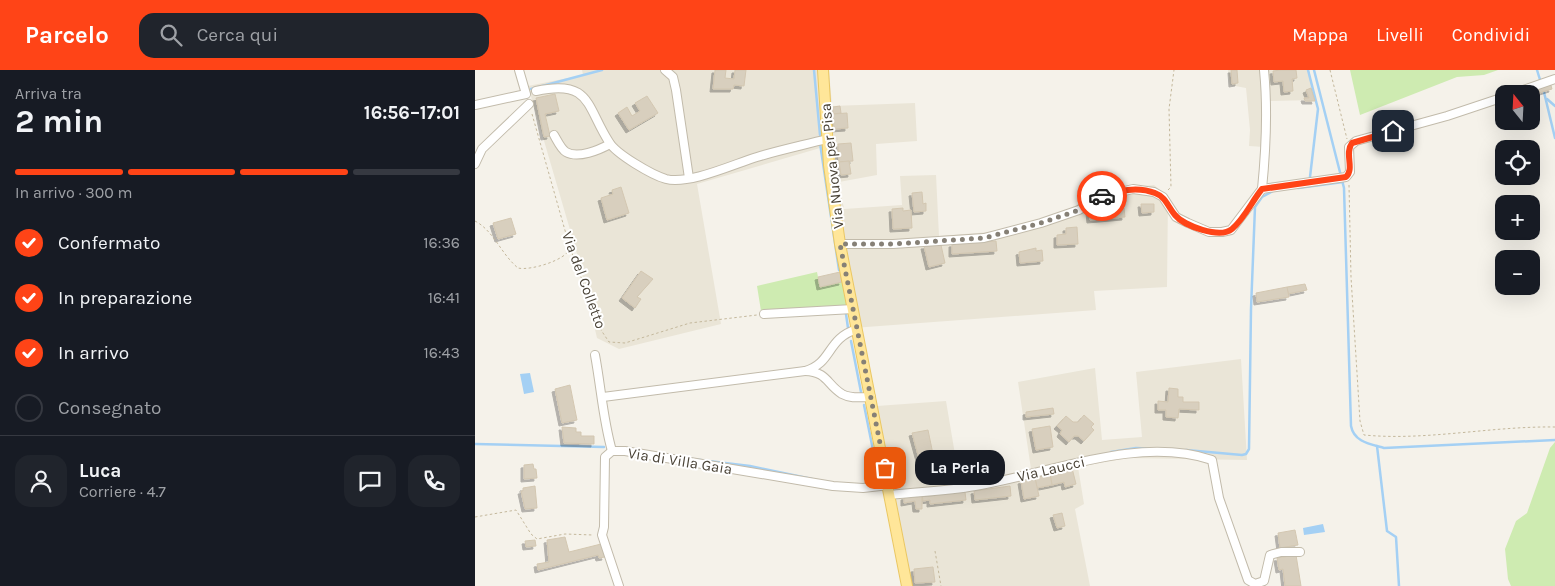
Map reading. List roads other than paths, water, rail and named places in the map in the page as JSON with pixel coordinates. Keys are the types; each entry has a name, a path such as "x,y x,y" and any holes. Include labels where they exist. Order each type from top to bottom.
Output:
{"main road":[{"name":"Via Nuova per Pisa","path":"823,70 827,139 840,244 890,490 907,586"}],"street":[{"path":"475,105 527,94 519,70"},
{"path":"665,70 673,77 677,90 689,178"},
{"path":"840,244 893,244 984,238 1041,223 1079,210 1099,197 1113,192 1133,189 1154,192 1163,196 1176,217 1209,232 1231,230 1262,189 1268,105 1264,70"},
{"path":"1536,85 1553,80"},
{"path":"536,91 559,88 574,91 586,97 610,144 647,171 667,179 689,178 827,139"},
{"path":"1262,189 1345,177 1349,147 1356,141 1447,116 1495,100"},
{"path":"475,164 487,143 529,104"},
{"path":"554,135 565,152 572,154 590,152 610,144"},
{"path":"764,314 853,309"},
{"path":"603,397 805,371 820,365 839,337 857,329"},
{"path":"595,354 603,397 605,426 612,451"},
{"path":"805,371 822,374 843,394 853,398 871,397"},
{"name":"Via di Villa Gaia","path":"619,586 602,535 604,528 605,457 612,451 625,451 849,488 890,490"},
{"name":"Via Laucci","path":"890,490 974,486 1097,458 1131,453 1167,453 1212,460 1219,498 1248,580 1255,584 1264,581 1270,555 1281,552 1300,552"}],"water":[{"path":"530,373 534,392 524,394 520,374"},
{"path":"1323,524 1325,532 1304,535 1303,528"}],"waterway":[{"path":"531,89 602,70"},
{"path":"814,70 820,135"},
{"path":"1308,70 1318,109 1310,177"},
{"path":"1314,70 1344,188 1351,426 1355,436 1363,442 1384,448 1555,440"},
{"path":"1537,70 1541,83"},
{"path":"1543,88 1555,138"},
{"path":"1547,99 1555,106"},
{"path":"820,143 839,270"},
{"path":"1298,188 1343,182"},
{"path":"1186,450 1242,455 1246,454 1249,449 1255,207 1262,197 1273,191"},
{"path":"846,314 848,328"},
{"path":"851,341 861,392"},
{"path":"864,405 879,480 872,484"},
{"path":"475,444 604,447"},
{"path":"1377,446 1387,531 1396,537 1399,586"},
{"path":"1111,452 1136,448 1181,450"},
{"path":"692,459 750,466 812,479"}],"place":[{"name":"La Perla","path":"885,468"}]}
